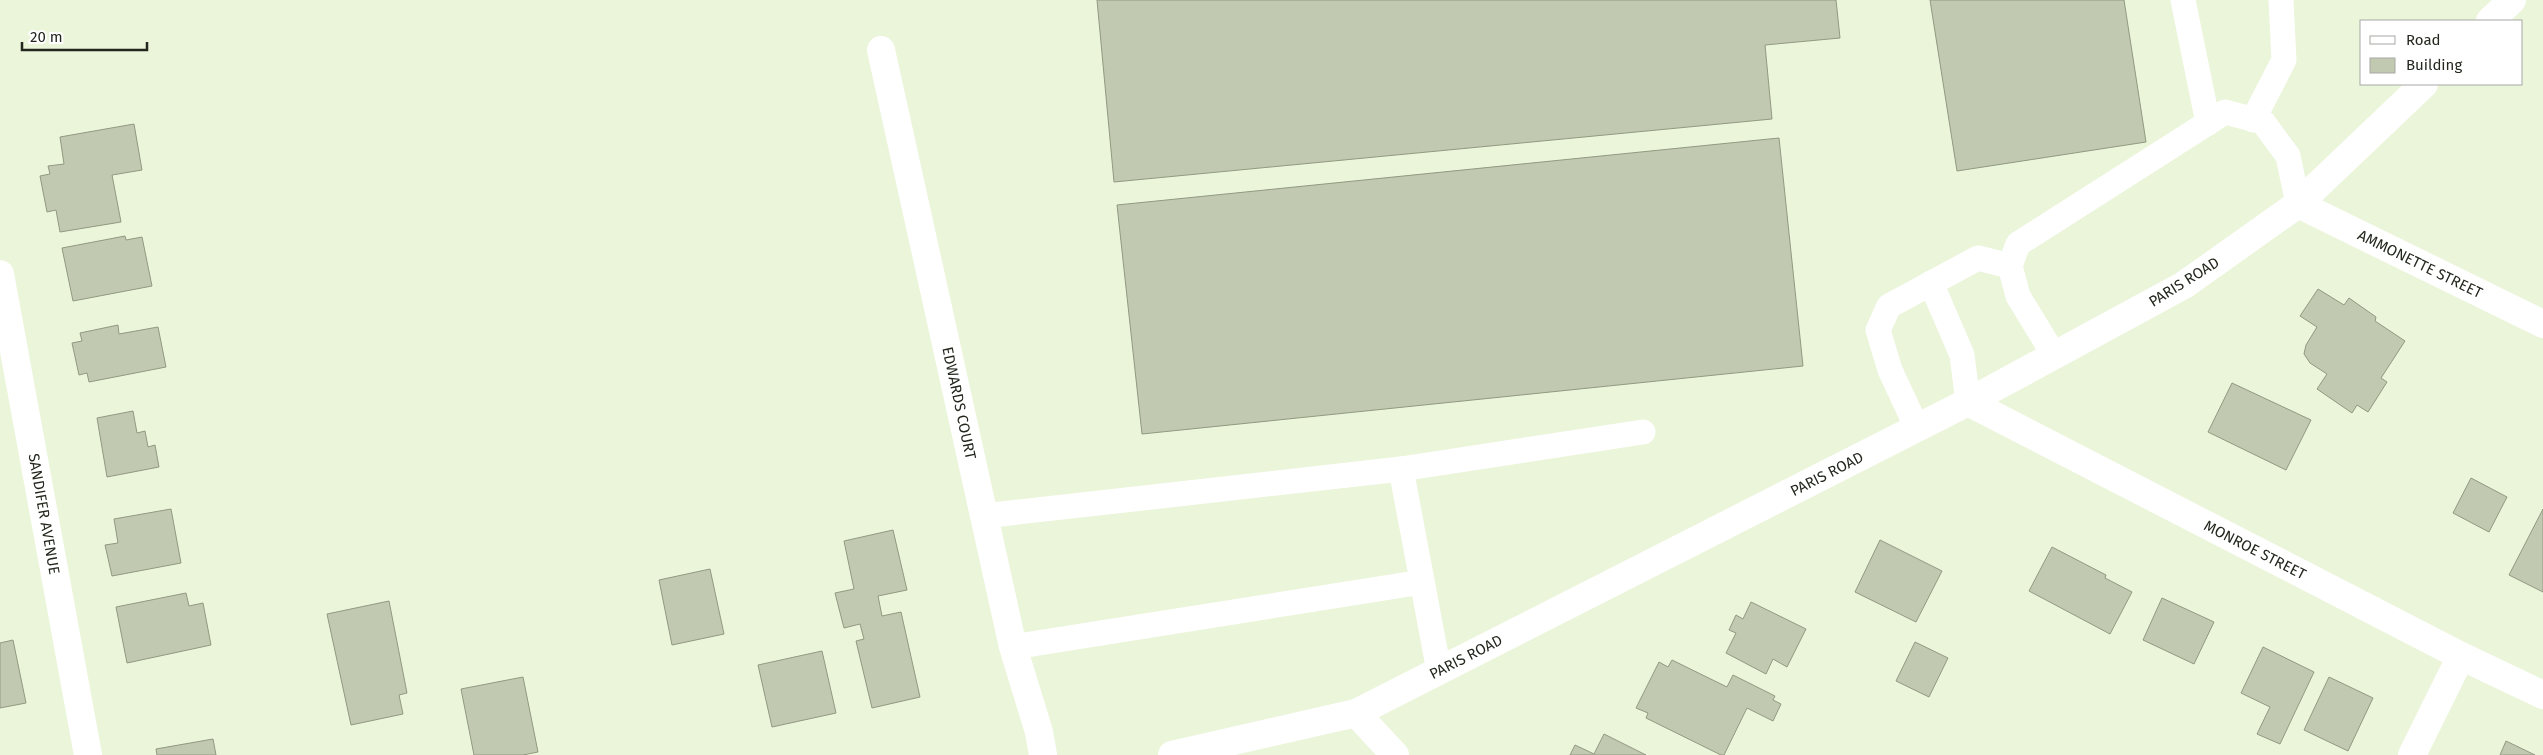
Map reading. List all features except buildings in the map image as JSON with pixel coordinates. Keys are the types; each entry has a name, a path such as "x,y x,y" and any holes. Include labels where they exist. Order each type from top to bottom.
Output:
{"street":[{"path":"2491,20 2512,0"},
{"name":"EDWARDS COURT","path":"881,50 1013,647 1043,755"},
{"name":"PARIS ROAD","path":"1172,755 1356,713 1968,402 2184,285 2298,204 2423,85"},
{"name":"AMMONETTE STREET","path":"2298,204 2543,324"},
{"name":"SANDIFER AVENUE","path":"0,274 88,755"},
{"name":"MONROE STREET","path":"1968,402 2462,656 2543,695"},
{"path":"2412,755 2462,656"},
{"path":"1356,713 1395,755"}],"lane":[{"path":"2183,0 2208,123"},
{"path":"2253,120 2284,60 2281,0"},
{"path":"2054,355 2018,296 2010,266 2018,244 2224,112 2263,122 2288,156 2298,204"},
{"path":"1917,428 1890,370 1878,330 1889,306 1978,258 2010,266"},
{"path":"1931,283 1962,355 1968,402"},
{"path":"984,516 1401,469 1643,432"},
{"path":"1401,469 1439,671"},
{"path":"1013,647 1422,582"}]}
